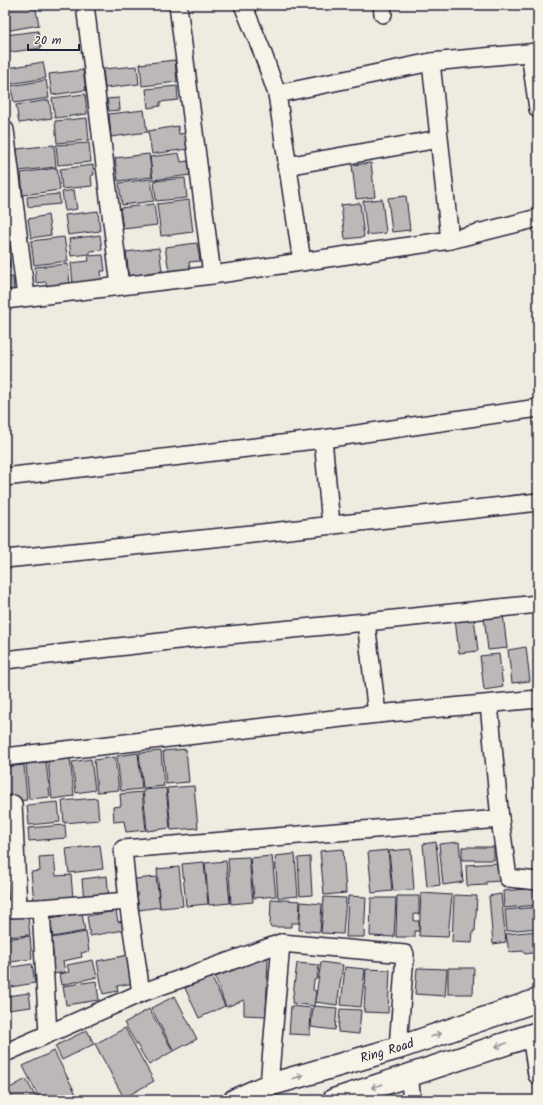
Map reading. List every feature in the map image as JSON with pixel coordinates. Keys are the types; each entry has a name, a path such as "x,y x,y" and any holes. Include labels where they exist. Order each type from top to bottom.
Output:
{"highway":[{"name":"Ring Road","path":"235,1100 269,1085 398,1048 538,1000"},
{"path":"334,1100 535,1034"}],"street":[{"path":"85,5 120,286"},
{"path":"243,5 262,51 277,94 286,166 302,262"},
{"path":"182,6 212,275"},
{"path":"277,94 430,62 534,52 538,109"},
{"path":"430,62 450,240"},
{"path":"5,130 26,297"},
{"path":"286,166 439,139"},
{"path":"5,300 212,275 450,240 538,218"},
{"path":"5,477 323,439 538,408"},
{"path":"323,439 331,525"},
{"path":"5,559 538,502"},
{"path":"5,660 187,639 538,604"},
{"path":"366,622 377,714"},
{"path":"5,757 377,714 538,699"},
{"path":"489,704 500,819 508,878 538,881"},
{"path":"13,804 11,909 128,901"},
{"path":"141,993 128,901 123,849 500,819"},
{"path":"41,908 48,1034"},
{"path":"269,1085 282,943"},
{"path":"5,1053 141,993 282,943 405,954 398,1048"},
{"path":"535,1034 538,1075"},
{"path":"409,1075 412,1100"}],"building":[{"path":"16,5 35,5 39,25 5,31 5,7"},
{"path":"38,31 41,48 5,53 5,35"},
{"path":"175,60 177,82 142,86 140,64"},
{"path":"43,62 46,78 10,84 8,68"},
{"path":"137,66 139,84 105,88 103,69"},
{"path":"83,70 86,90 52,95 49,74"},
{"path":"46,80 49,98 14,103 11,86"},
{"path":"177,86 178,100 160,102 160,106 148,108 146,89"},
{"path":"85,94 87,114 55,118 52,98"},
{"path":"119,98 120,110 109,111 107,99"},
{"path":"49,100 52,118 19,123 16,105"},
{"path":"144,110 147,132 111,137 109,114"},
{"path":"87,118 89,140 57,143 55,121"},
{"path":"178,126 179,134 186,133 188,149 152,154 148,131"},
{"path":"89,143 91,162 58,165 56,145"},
{"path":"54,145 56,167 19,171 17,149"},
{"path":"179,153 181,162 188,161 190,175 153,180 150,157"},
{"path":"149,154 152,177 118,181 115,158"},
{"path":"371,163 375,197 356,199 352,165"},
{"path":"93,165 94,175 91,175 92,186 62,189 60,169"},
{"path":"57,168 60,190 23,195 21,173"},
{"path":"185,178 187,198 156,201 154,181"},
{"path":"151,179 154,201 122,205 119,183"},
{"path":"74,190 77,209 65,211 62,192"},
{"path":"59,194 60,204 28,207 27,197"},
{"path":"406,196 410,230 392,232 388,198"},
{"path":"382,199 386,233 367,235 363,201"},
{"path":"189,200 193,232 161,236 157,204"},
{"path":"360,203 364,237 345,239 341,205"},
{"path":"154,204 157,225 123,229 120,208"},
{"path":"98,211 100,231 68,235 65,215"},
{"path":"48,215 51,235 31,238 28,219"},
{"path":"100,235 102,250 90,251 90,254 71,256 69,239"},
{"path":"64,237 68,261 34,265 31,241"},
{"path":"197,243 200,261 189,262 190,269 169,272 165,247"},
{"path":"5,245 7,245 10,268 5,269"},
{"path":"159,248 162,271 129,276 126,252"},
{"path":"103,255 105,271 101,271 102,282 73,285 71,263 89,261 88,256"},
{"path":"68,264 70,285 47,288 46,282 36,283 35,267"},
{"path":"13,277 14,292 5,293 5,278"},
{"path":"503,614 507,648 488,650 484,617"},
{"path":"474,617 478,651 459,653 455,619"},
{"path":"526,647 530,681 512,683 508,650"},
{"path":"499,654 503,687 484,690 480,656"},
{"path":"186,749 189,782 166,784 163,751"},
{"path":"161,751 164,786 143,788 139,753"},
{"path":"138,753 142,789 121,791 117,756"},
{"path":"115,757 119,790 97,792 94,760"},
{"path":"70,758 74,796 52,799 48,761"},
{"path":"91,759 95,790 76,793 72,762"},
{"path":"46,762 50,797 29,799 26,764"},
{"path":"24,765 27,800 5,802 5,767"},
{"path":"194,786 198,828 171,830 167,788"},
{"path":"166,788 170,828 147,831 143,790"},
{"path":"142,792 146,830 126,832 124,821 114,822 113,807 121,806 120,794"},
{"path":"97,798 99,820 64,823 62,801"},
{"path":"58,802 60,822 29,825 27,805"},
{"path":"65,825 66,838 29,841 28,828"},
{"path":"436,842 440,885 427,887 423,844"},
{"path":"459,842 463,882 443,885 439,844"},
{"path":"100,845 103,869 69,873 66,849"},
{"path":"462,847 494,847 494,860 462,860"},
{"path":"343,849 346,893 324,895 320,851"},
{"path":"411,849 414,890 393,891 389,851"},
{"path":"388,850 392,891 372,893 368,852"},
{"path":"295,854 298,896 278,898 275,856"},
{"path":"54,856 56,876 71,875 73,898 34,902 31,872 40,871 39,857"},
{"path":"272,856 276,896 254,898 250,858"},
{"path":"249,857 253,902 231,904 228,858"},
{"path":"310,857 312,895 300,896 298,858"},
{"path":"226,861 230,903 209,905 205,863"},
{"path":"204,862 208,904 186,906 182,864"},
{"path":"499,863 500,881 486,882 486,885 467,886 466,865"},
{"path":"179,867 183,906 160,908 157,869"},
{"path":"107,876 109,899 84,901 82,879"},
{"path":"156,877 160,907 139,910 135,879"},
{"path":"538,888 538,905 504,908 503,891"},
{"path":"421,893 452,895 448,937 419,936"},
{"path":"501,894 506,942 493,944 489,896"},
{"path":"454,895 477,896 475,931 473,931 472,943 452,942"},
{"path":"348,896 366,897 364,937 346,937"},
{"path":"397,896 419,896 419,914 414,914 414,921 419,921 419,931 415,931 415,937 396,937"},
{"path":"324,897 346,898 343,934 321,933"},
{"path":"371,898 396,898 394,937 370,936"},
{"path":"271,899 300,901 299,923 291,923 291,927 270,927"},
{"path":"301,902 322,904 320,932 299,930"},
{"path":"538,907 538,928 507,931 505,910"},
{"path":"116,911 118,922 123,921 124,930 90,936 87,916"},
{"path":"82,913 85,931 53,937 50,918"},
{"path":"28,916 30,935 5,937 5,919"},
{"path":"538,931 538,952 525,954 523,951 509,952 506,934"},
{"path":"86,932 89,951 81,953 82,957 63,961 65,972 54,974 52,960 54,959 51,938"},
{"path":"30,936 32,959 11,962 12,964 5,965 5,939"},
{"path":"129,955 134,983 117,986 118,991 103,994 97,961"},
{"path":"268,957 266,1016 244,1015 244,1000 226,1007 215,977"},
{"path":"93,960 97,977 61,985 59,974 69,972 67,965"},
{"path":"321,962 343,965 337,1005 315,1002"},
{"path":"297,963 319,965 317,979 314,980 313,990 316,991 314,1006 292,1003"},
{"path":"32,964 35,983 5,988 5,968"},
{"path":"345,967 365,969 361,1007 341,1005"},
{"path":"417,968 447,969 445,996 415,994"},
{"path":"448,968 474,968 473,994 448,994"},
{"path":"366,969 390,970 388,1013 364,1012"},
{"path":"211,976 225,1006 199,1018 185,988"},
{"path":"96,981 99,1000 66,1005 63,986"},
{"path":"29,993 31,1007 8,1010 7,996"},
{"path":"175,996 197,1039 174,1051 151,1008"},
{"path":"5,1002 8,1027 5,1027"},
{"path":"291,1006 311,1008 310,1035 289,1034"},
{"path":"313,1006 337,1008 335,1030 311,1027"},
{"path":"149,1009 173,1051 149,1065 124,1023"},
{"path":"340,1009 361,1010 359,1034 338,1032"},
{"path":"125,1028 154,1081 124,1098 95,1044"},
{"path":"87,1030 94,1044 62,1060 55,1046"},
{"path":"54,1051 79,1100 40,1100 23,1066"},
{"path":"26,1079 37,1100 14,1100 8,1089"}]}
